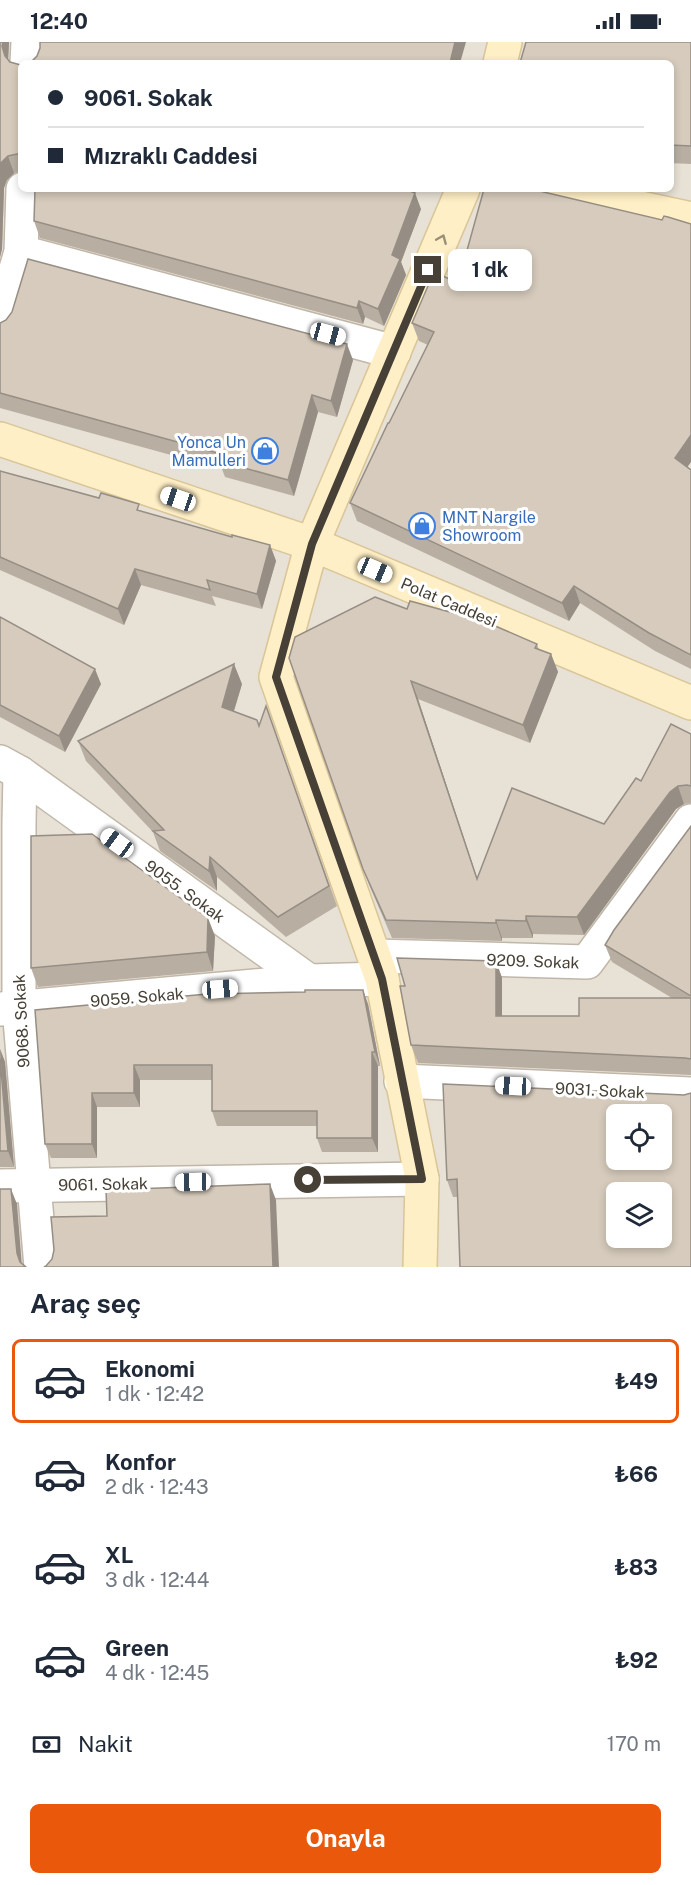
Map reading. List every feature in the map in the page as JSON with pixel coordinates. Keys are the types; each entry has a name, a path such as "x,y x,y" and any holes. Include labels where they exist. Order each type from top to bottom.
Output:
{"main road":[{"path":"501,60 505,42"},
{"path":"420,1267 422,1179 378,967 276,677 312,544 462,192"},
{"path":"566,192 691,219"},
{"name":"Polat Caddesi","path":"0,439 312,544 691,704"}],"street":[{"path":"27,60 28,42"},
{"path":"0,322 21,252 23,192"},
{"path":"21,252 394,352"},
{"name":"9068. Sokak","path":"10,768 9,1009 33,1185 41,1267"},
{"name":"9055. Sokak","path":"10,768 309,981"},
{"name":"9209. Sokak","path":"378,967 587,963 691,821"},
{"name":"9059. Sokak","path":"9,1009 309,981 378,967"},
{"name":"9031. Sokak","path":"401,1081 691,1094"},
{"name":"9061. Sokak","path":"0,1186 422,1179"}],"shaded area":[{"path":"0,42 691,42 691,1267 0,1267"}],"building":[{"path":"0,42 3,42 5,56 10,62 18,64 18,154 8,156 0,166"},
{"path":"40,42 455,42 451,60 33,60 40,48"},
{"path":"526,42 691,42 691,146 674,145 674,60 521,60"},
{"path":"35,192 415,193 392,255 400,259 378,309 359,301 357,308 34,221"},
{"path":"483,192 544,192 662,220 664,216 691,224 691,435 675,458 691,470 691,655 649,633 574,586 562,603 350,503 434,332 412,323 434,272 458,283"},
{"path":"28,259 347,344 331,401 312,395 288,480 219,461 221,454 0,393 0,323 6,320 12,312"},
{"path":"0,471 99,498 101,493 139,504 137,510 232,537 232,535 270,545 257,594 207,580 210,590 135,569 118,609 0,557"},
{"path":"375,597 407,609 410,601 486,622 537,644 535,648 551,654 523,725 411,681 477,879 512,788 604,824 636,778 641,781 671,724 691,734 691,786 678,786 670,792 577,917 526,916 526,921 496,920 496,923 386,920 363,869 289,658 295,637"},
{"path":"0,617 95,669 59,736 0,705"},
{"path":"234,664 222,707 257,720 259,726 266,706 329,886 278,917 210,857 209,871 153,831 164,830 78,741"},
{"path":"691,826 691,996 605,945"},
{"path":"92,834 208,918 207,952 31,968 31,836"},
{"path":"397,958 496,961 496,1016 579,1016 579,998 691,998 691,1059 411,1045 400,986 405,986"},
{"path":"305,990 363,990 375,1052 372,1052 372,1138 317,1138 317,1111 212,1111 212,1065 134,1065 134,1093 92,1093 92,1144 45,1144 35,1010 207,994 305,992"},
{"path":"0,1058 8,1151 0,1151"},
{"path":"443,1084 684,1095 691,1093 691,1267 460,1267 457,1179 447,1180"},
{"path":"270,1184 273,1267 44,1267 52,1259 54,1250 51,1217 107,1216 106,1190"},
{"path":"0,1189 11,1189 17,1253 20,1262 26,1267 0,1267"}],"place":[{"name":"Yonca Un Mamulleri","path":"265,451"},
{"name":"MNT Nargile Showroom","path":"422,526"}],"route":[{"path":"308,1180 422,1179 382,979 276,677 312,544 428,270"}]}
